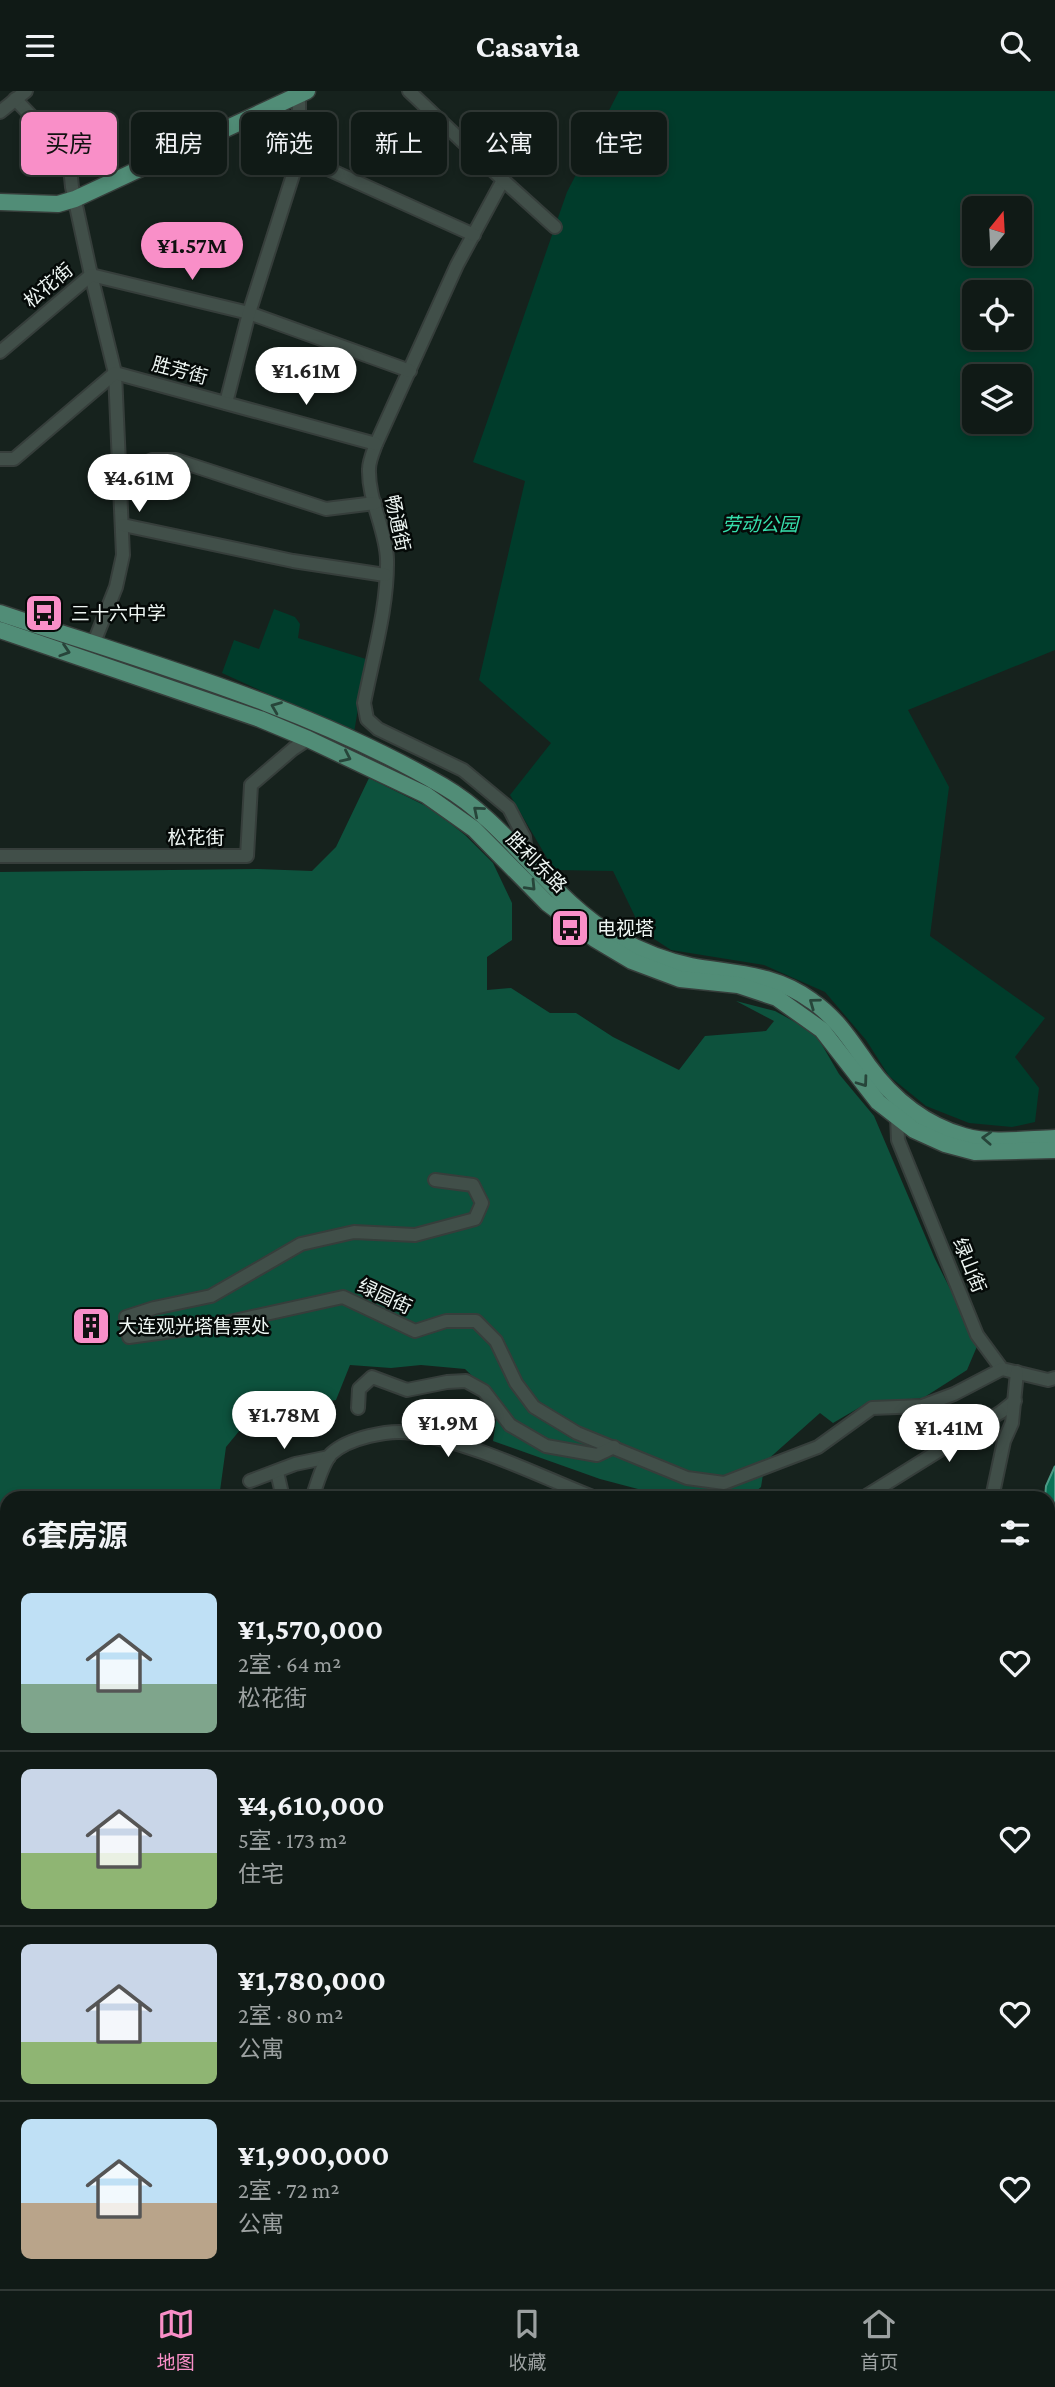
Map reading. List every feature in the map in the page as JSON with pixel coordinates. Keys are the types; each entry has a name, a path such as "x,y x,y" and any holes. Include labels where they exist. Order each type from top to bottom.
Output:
{"main road":[{"path":"0,202 58,204 75,199 303,93"},
{"path":"0,613 262,701 405,766 445,787 471,805 554,888 617,938 648,953 687,965 756,976 780,983 811,999 833,1017 899,1102 941,1127 966,1136 991,1139 1055,1137"},
{"name":"胜利东路","path":"0,630 247,715 308,739 426,795 474,829 547,903 595,939 632,961 680,979 738,985 777,997 822,1030 848,1060 878,1102 914,1130 945,1144 975,1152 1055,1150"}],"street":[{"path":"409,91 555,227"},
{"path":"302,112 303,93"},
{"path":"0,112 20,95 69,158 91,275 115,373 123,555 120,572 93,645"},
{"path":"337,173 474,235"},
{"path":"226,403 249,313 293,175"},
{"name":"畅通街","path":"503,180 457,265 376,444 369,466 374,503 387,555 385,594 364,702 368,719 378,729 463,770 509,808 524,837 527,859"},
{"name":"松花街","path":"0,352 91,275 249,313 410,371"},
{"path":"0,459 13,459 115,373"},
{"name":"胜芳街","path":"115,373 376,444"},
{"path":"120,474 152,460 176,460 326,509 374,503"},
{"path":"123,525 293,561 385,575"},
{"name":"松花街","path":"0,856 247,856 251,785 308,739"},
{"name":"绿山街","path":"897,1118 898,1140 977,1335 1002,1369"},
{"name":"绿园街","path":"435,1180 473,1185 482,1203 475,1219 415,1235 354,1232 301,1244 211,1296 126,1317 129,1337 216,1325 343,1297 415,1331 446,1321 476,1321 496,1341 516,1383 534,1407 577,1433 687,1479 724,1483 818,1447 872,1408 922,1406 954,1394 1002,1369"},
{"path":"1002,1369 1048,1380 1055,1378"},
{"path":"993,1491 1004,1441 1012,1423 1017,1372"},
{"path":"358,1408 359,1389 372,1377 407,1390 466,1381 484,1391 510,1425 546,1446 597,1455 614,1447"},
{"path":"874,1491 1015,1401"},
{"path":"250,1481 295,1464 328,1457 346,1442 379,1435 410,1433 469,1447 578,1491"},
{"path":"315,1491 328,1457"},
{"path":"277,1472 281,1491"}],"green space":[{"name":"劳动公园","path":"619,91 1055,91 1055,650 908,710 949,787 930,936 1045,1018 1015,1057 1039,1088 1035,1122 1012,1127 969,1123 926,1106 889,1076 866,1040 825,992 764,965 671,950 642,931 613,871 554,870 510,795 551,743 479,680 525,481 473,462 567,192 576,175 667,175 667,112 608,112"},
{"path":"274,609 295,617 300,624 298,638 366,659 354,733 222,673 234,640 259,649"}],"shaded area":[{"path":"369,778 432,809 465,835 493,863 512,903 512,940 487,957 487,990 511,988 550,1013 576,1013 613,1037 679,1070 705,1036 766,1031 774,1021 736,1001 775,1011 815,1033 839,1074 874,1116 935,1259 978,1344 967,1370 923,1398 867,1403 833,1423 820,1413 765,1462 761,1487 756,1491 645,1491 600,1479 493,1441 499,1402 465,1369 421,1365 391,1368 350,1365 336,1400 254,1413 226,1447 220,1491 0,1491 0,872 258,869 312,871 336,847"},
{"path":"1055,1466 1055,1491 1046,1491"}],"place":[{"name":"三十六中学","path":"44,613"},
{"name":"电视塔","path":"570,928"},
{"name":"大连观光塔售票处","path":"91,1326"}]}
